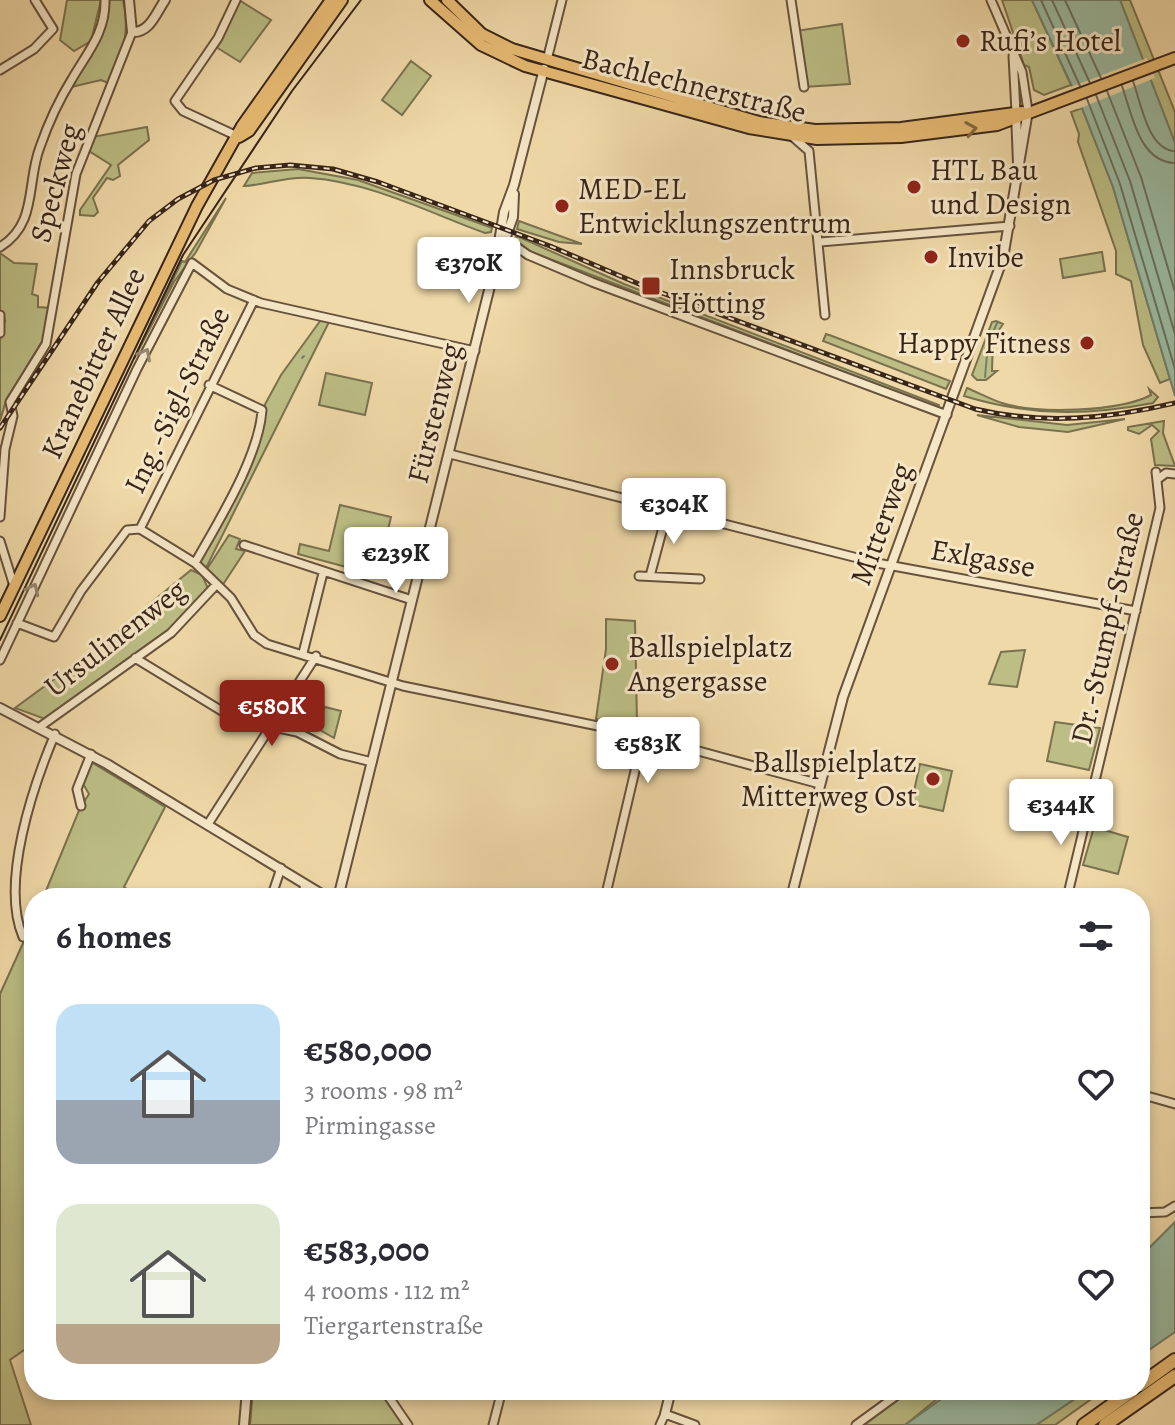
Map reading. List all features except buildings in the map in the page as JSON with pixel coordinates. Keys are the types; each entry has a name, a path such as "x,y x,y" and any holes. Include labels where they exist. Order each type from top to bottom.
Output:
{"highway":[{"path":"1150,1378 1175,1360"},
{"path":"1150,1394 1175,1376"},
{"path":"1157,1389 1175,1383"},
{"path":"1084,1425 1119,1400"},
{"path":"1105,1425 1141,1400"}],"main road":[{"path":"239,137 242,126 331,0"},
{"path":"239,137 249,131 342,0"},
{"name":"Bachlechnerstraße","path":"430,0 481,45 497,55 759,122 815,130 901,128 1016,115"},
{"name":"Bachlechnerstraße","path":"447,0 495,41 545,66 749,128 835,140 901,137 997,125 1016,115 1057,103 1173,59"},
{"name":"Kranebitter Allee","path":"0,616 169,259 239,137"}],"street":[{"path":"0,70 53,29 52,22 35,0"},
{"path":"0,247 21,228 30,205 39,148 67,87 96,41 105,0"},
{"name":"Speckweg","path":"0,517 5,449 13,416 10,402 46,344 76,174 132,32 129,0"},
{"path":"132,32 147,28 165,0"},
{"path":"236,0 218,38 175,101 183,111 239,137"},
{"name":"Fürstenweg","path":"340,888 475,351 495,266 498,236 562,0"},
{"path":"791,0 804,87"},
{"path":"991,0 1022,72 1028,111"},
{"path":"1012,50 1016,115"},
{"name":"Mitterweg","path":"794,888 843,697 983,318 1010,226 1028,111"},
{"name":"Mitterweg","path":"1016,115 1018,168"},
{"path":"791,136 809,151 825,315"},
{"name":"Fürstenweg","path":"495,266 507,240 514,185"},
{"path":"820,242 1010,226"},
{"path":"507,240 528,255 592,282 947,415"},
{"name":"Kranebitter Allee","path":"0,660 137,369 192,263 227,289 254,300"},
{"path":"254,300 475,351"},
{"name":"Ing.-Sigl-Straße","path":"17,623 54,637 77,597 118,541 129,529 140,529 209,385 254,300"},
{"path":"0,315 0,333"},
{"path":"195,563 242,474 262,414 260,407 209,385"},
{"name":"Exlgasse","path":"450,454 892,565 1136,611"},
{"name":"Dr.-Stumpf-Straße","path":"1069,888 1160,508 1157,476 1175,474"},
{"path":"650,576 668,509"},
{"path":"140,529 195,563 231,598 247,628 261,641 316,656 392,683 643,737 820,784"},
{"path":"0,541 14,586"},
{"path":"244,545 412,600"},
{"path":"303,653 323,573"},
{"path":"639,576 700,579"},
{"name":"Ursulinenweg","path":"41,726 189,618 216,585"},
{"path":"208,824 316,656"},
{"path":"135,658 235,719 297,732 340,754 372,762"},
{"path":"0,708 41,726 91,754 312,888"},
{"path":"23,937 15,911 17,860 35,792 55,734"},
{"path":"607,888 643,737"},
{"path":"81,806 77,789 91,754"},
{"path":"274,888 281,868"},
{"path":"304,888 305,884"},
{"path":"1150,1097 1175,1104"},
{"path":"1150,1213 1165,1212 1175,1206"},
{"path":"244,1425 246,1400"},
{"path":"391,1400 408,1425"},
{"path":"493,1425 499,1400"},
{"path":"660,1425 668,1400"},
{"path":"856,1425 890,1400"},
{"path":"665,1414 695,1425"}],"shaded area":[{"path":"67,0 101,0 91,41 74,51 60,40"},
{"path":"108,0 123,0 125,11 126,33 118,63 108,83 101,80 71,87"},
{"path":"239,0 271,20 240,62 216,47"},
{"path":"1002,0 1032,0 1071,85 1044,95 1034,90 1029,67 1024,65"},
{"path":"1120,0 1130,0 1175,112 1175,143"},
{"path":"842,24 850,84 804,87 796,31"},
{"path":"411,61 431,76 402,115 382,100"},
{"path":"1082,108 1113,187 1170,379 1160,383 1143,345 1131,281 1116,274 1116,251 1078,142 1079,134 1071,112"},
{"path":"147,127 149,140 118,165 120,176 113,180 107,178 93,198 98,212 94,216 80,215 80,210 111,165 89,151 92,137"},
{"path":"298,169 358,180 487,226 492,228 491,232 485,233 355,185 301,178 244,186 252,173"},
{"path":"226,198 196,252 174,282 134,359 182,261 185,262"},
{"path":"519,221 582,244 559,242 517,229"},
{"path":"517,236 624,284 939,405 938,408 524,249 514,239"},
{"path":"1102,252 1105,271 1063,278 1060,259"},
{"path":"0,253 14,263 37,264 32,294 38,296 38,307 51,308 43,340 6,401 0,421 0,340 5,320 0,310"},
{"path":"323,317 331,318 206,568 198,561 242,474 262,410 281,375"},
{"path":"992,322 1003,324 993,339 992,371 997,371 986,380 977,380 972,375"},
{"path":"826,334 950,381 946,389 823,341"},
{"path":"326,373 372,383 365,415 319,405"},
{"path":"967,388 1017,407 1056,410 1099,408 1137,401 1151,395 1149,389 1158,397 1153,403 1128,407 1058,412 1035,410 988,403 964,396"},
{"path":"977,415 1067,425 1125,419 1068,432 1019,427"},
{"path":"1164,421 1163,433 1175,466 1155,465 1151,439 1159,431 1152,425 1139,434 1128,430 1128,427"},
{"path":"340,505 391,517 380,563 390,566 387,578 298,554 300,544 329,551"},
{"path":"229,535 240,539 236,549 245,551 222,586 207,569"},
{"path":"191,570 202,575 210,593 189,618 45,719 15,708 148,610 146,607"},
{"path":"606,619 635,621 637,723 631,726 596,719 606,649"},
{"path":"1025,650 1017,687 989,684 1001,652"},
{"path":"325,707 341,711 334,738 313,726"},
{"path":"1055,722 1100,728 1089,770 1047,761"},
{"path":"91,762 165,807 126,888 47,888 80,808 89,794 82,782"},
{"path":"920,764 952,771 943,811 911,804"},
{"path":"1094,827 1128,837 1118,874 1083,865"},
{"path":"24,941 24,1350 10,1360 31,1425 0,1425 0,994"},
{"path":"252,1400 387,1400 404,1425 250,1425"},
{"path":"898,1400 936,1400 905,1425 864,1425"},
{"path":"1073,1400 1090,1400 1055,1425 1036,1425"}],"water":[{"path":"1032,0 1120,0 1175,143 1175,396 1113,187 1082,108"},
{"path":"1175,1222 1175,1332 1150,1349 1150,1247"},
{"path":"940,1400 1073,1400 1036,1425 905,1425"}],"pier":[{"path":"1147,58 1155,78 1078,109 1068,88"}],"waterway":[{"path":"985,377 988,344 997,323"},
{"path":"108,646 117,638"}],"tram line":[{"path":"0,640 183,255 292,91 361,0"}],"railway":[{"path":"0,428 98,282 149,221 178,199 214,180 256,168 290,165 333,169 378,182 550,246 646,287 975,409 1026,417 1075,418 1125,413 1175,403"}],"place":[{"name":"Rufi’s Hotel","path":"963,41"},
{"name":"HTL Bau und Design","path":"914,187"},
{"name":"MED-EL Entwicklungszentrum","path":"562,206"},
{"name":"Invibe","path":"931,257"},
{"name":"Innsbruck Hötting","path":"651,286"},
{"name":"Happy Fitness","path":"1087,343"},
{"name":"Ballspielplatz Angergasse","path":"612,664"},
{"name":"Ballspielplatz Mitterweg Ost","path":"933,779"}]}
